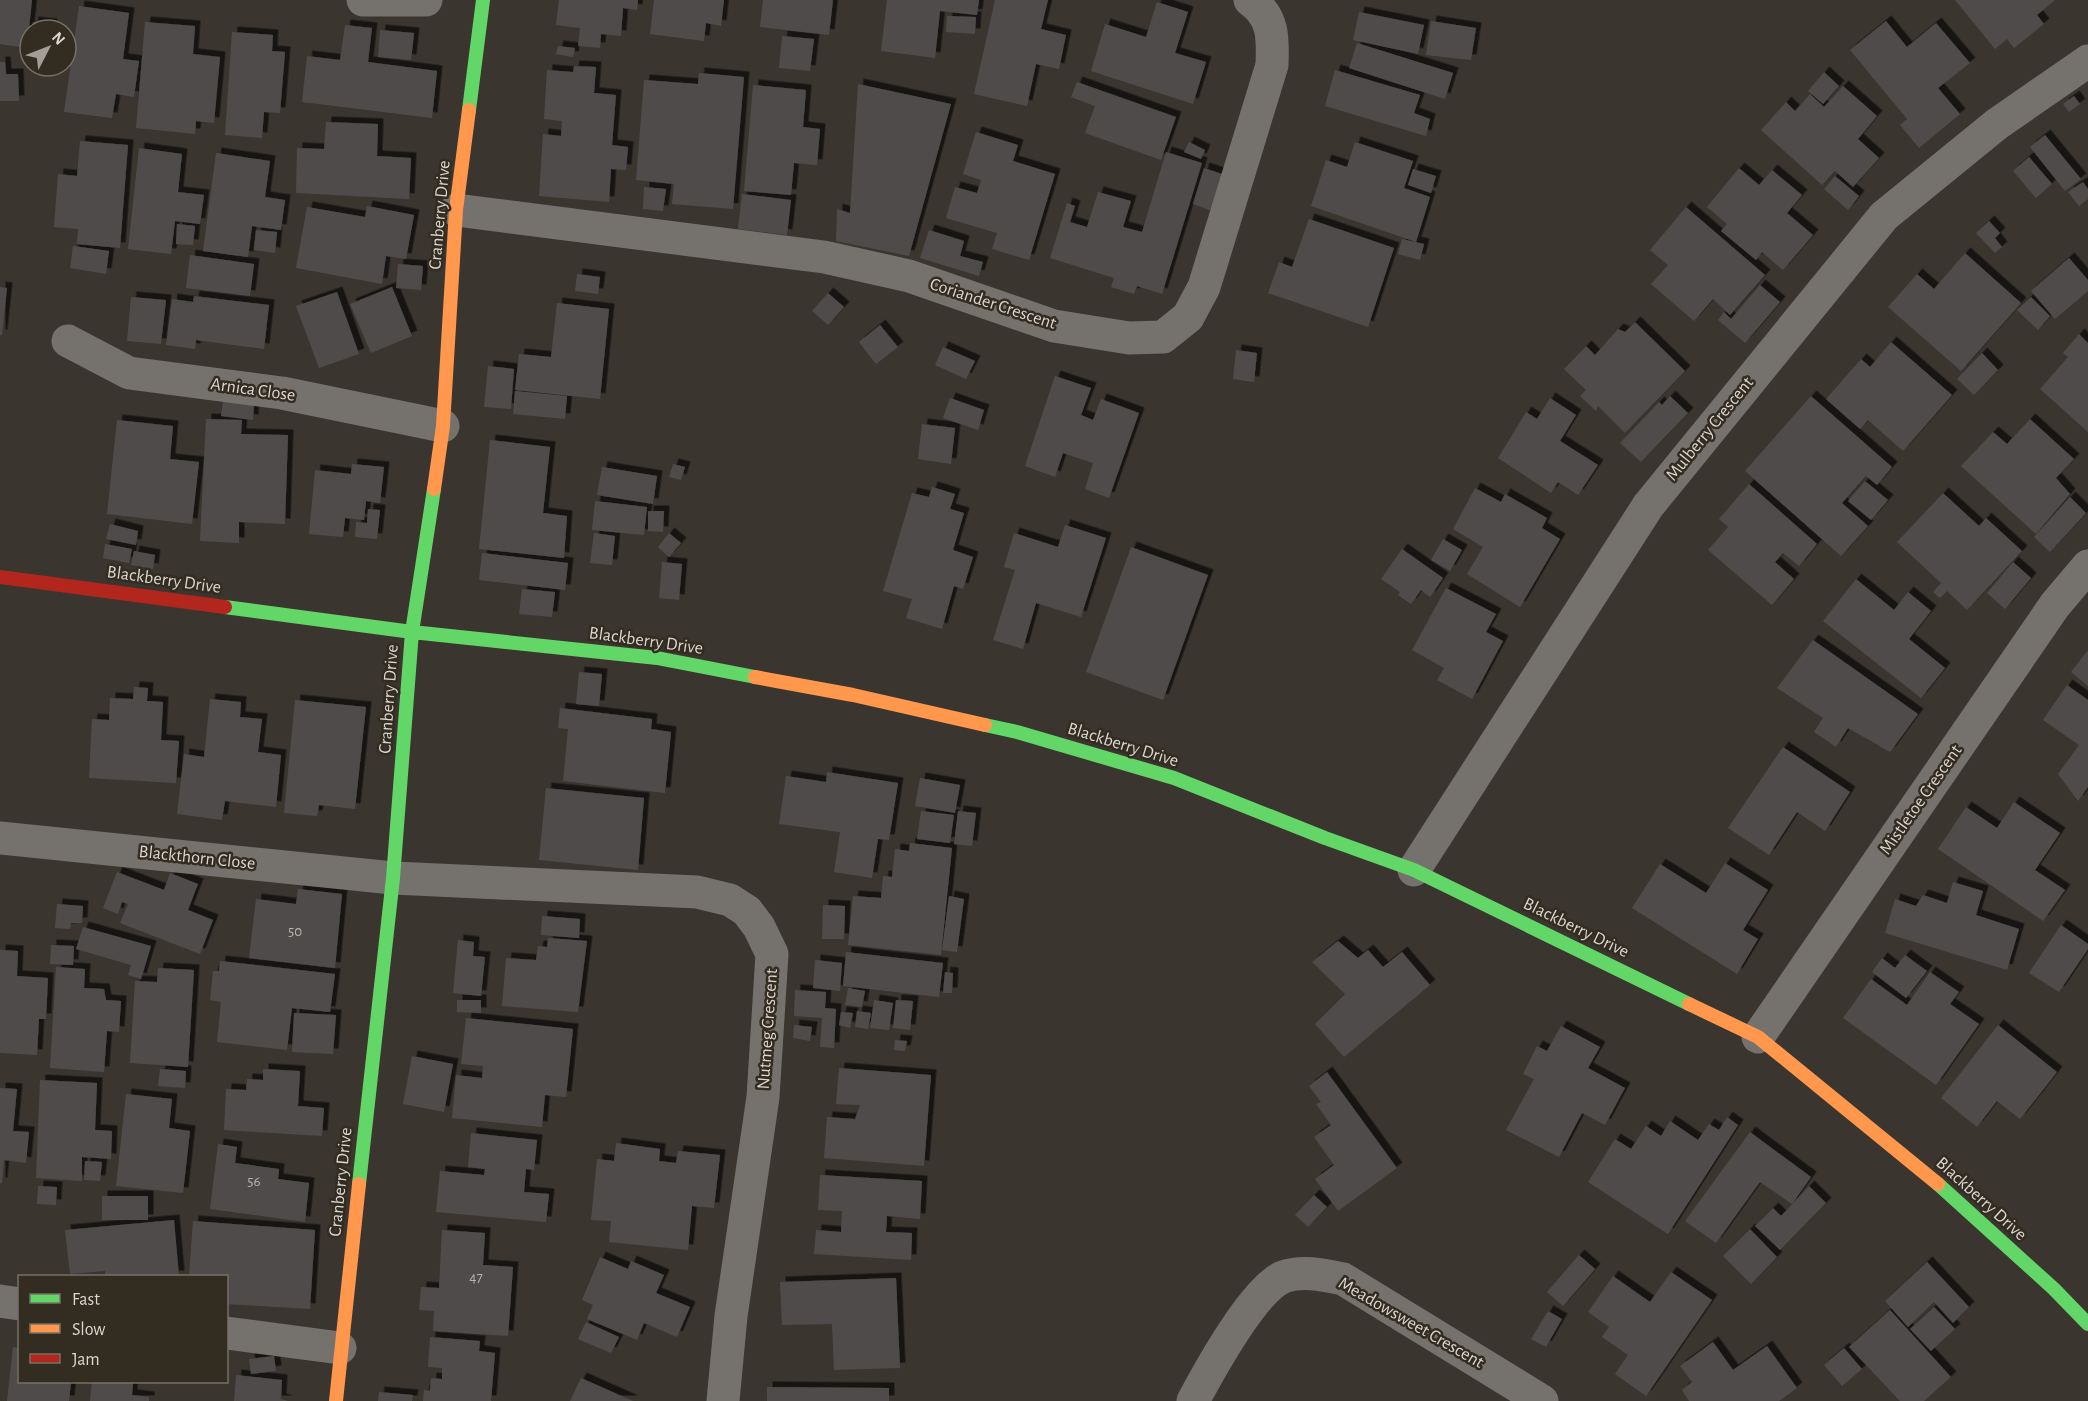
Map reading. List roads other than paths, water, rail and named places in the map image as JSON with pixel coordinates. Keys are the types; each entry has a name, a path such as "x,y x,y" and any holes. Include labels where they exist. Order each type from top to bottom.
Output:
{"street":[{"path":"363,0 426,0"},
{"name":"Cranberry Drive","path":"336,1401 393,878 412,632 443,426 456,210 483,0"},
{"name":"Coriander Crescent","path":"456,210 824,257 909,276 1054,326 1129,338 1163,337 1188,317 1204,287 1272,65 1273,32 1261,8 1250,0"},
{"name":"Mulberry Crescent","path":"1414,870 1648,506 1884,216 1997,124 2088,61"},
{"name":"Arnica Close","path":"68,342 129,373 282,393 443,426"},
{"name":"Mistletoe Crescent","path":"1758,1037 2055,605 2088,566"},
{"name":"Blackberry Drive","path":"0,576 412,632 657,658 853,695 1017,732 1174,778 1325,838 1414,870 1758,1037 1918,1167 2054,1289 2088,1324"},
{"name":"Blackthorn Close","path":"0,838 393,878"},
{"name":"Nutmeg Crescent","path":"393,878 697,892 730,900 747,911 759,927 772,954 764,1097 731,1316 723,1401"},
{"name":"Meadowsweet Crescent","path":"1193,1401 1211,1366 1262,1292 1283,1277 1323,1274 1343,1279 1542,1401"},
{"path":"0,1302 18,1304"},
{"path":"228,1333 340,1348"}]}
